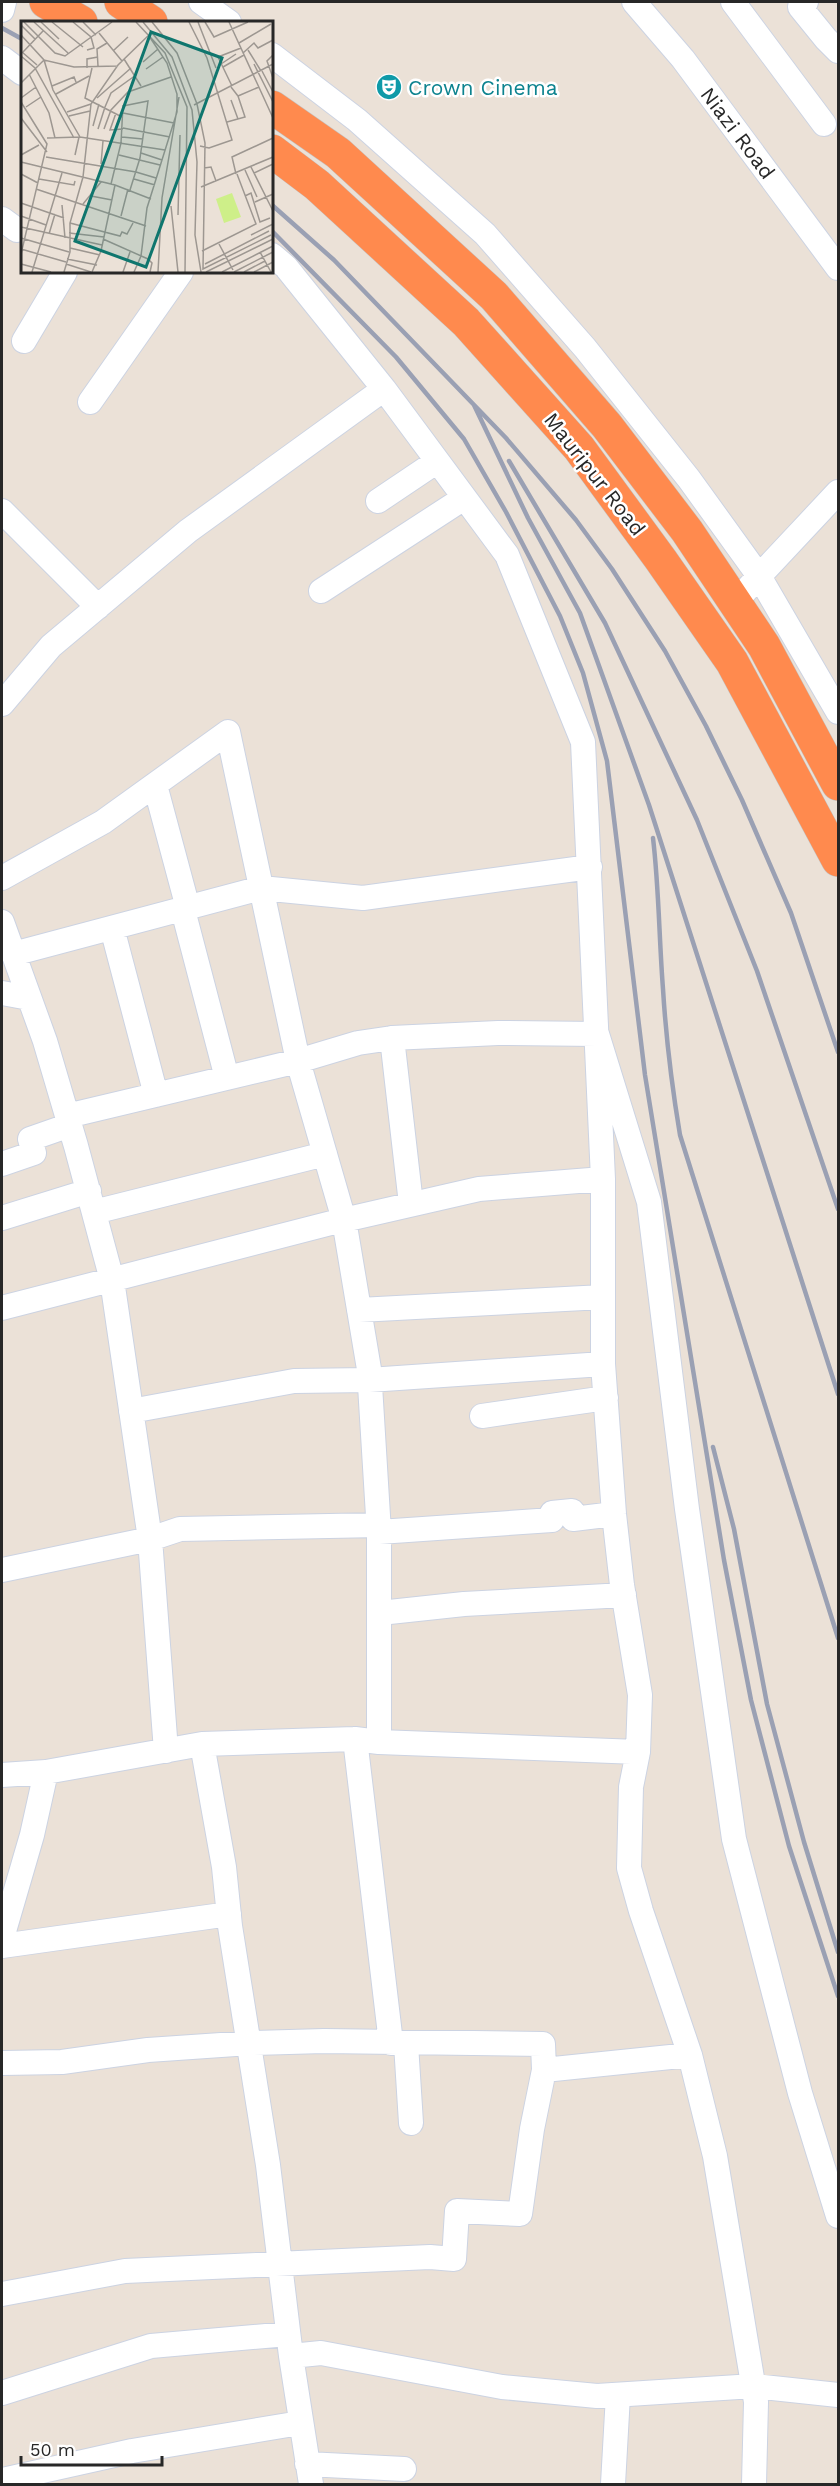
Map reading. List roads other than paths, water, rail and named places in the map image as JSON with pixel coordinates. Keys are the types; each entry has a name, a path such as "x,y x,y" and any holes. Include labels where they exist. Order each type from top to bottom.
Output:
{"highway":[{"path":"46,2 79,21"},
{"path":"121,2 150,21"},
{"name":"Mauripur Road","path":"273,108 338,153 494,296 607,426 687,531 764,646 838,784"},
{"name":"Mauripur Road","path":"273,153 317,185 466,322 579,448 732,662 838,860"}],"street":[{"path":"2,10 4,2"},
{"path":"201,2 228,21"},
{"name":"Niazi Road","path":"634,2 683,59 838,268"},
{"path":"733,2 824,124"},
{"path":"806,2 800,7 825,39 838,51"},
{"path":"273,56 357,120 485,234 592,358 689,479 759,576 838,712"},
{"path":"2,58 21,72"},
{"path":"273,256 286,267 384,389 507,555 583,742 603,1179 603,1364 614,1514 640,1695 638,1752 631,1787 629,1868 690,2055 715,2156 756,2402 754,2484"},
{"path":"24,341 64,273"},
{"path":"90,402 180,273"},
{"path":"2,704 51,646 188,531 384,389"},
{"path":"378,501 436,462"},
{"path":"735,602 838,492"},
{"path":"321,591 464,498"},
{"path":"2,512 98,607"},
{"path":"2,878 103,822 228,732 298,1061 344,1220 359,1310 369,1380 379,1528 379,1742"},
{"path":"155,785 227,1078"},
{"path":"13,954 261,888 363,898 590,867"},
{"path":"2,922 69,1120 112,1280 150,1539 166,1751"},
{"path":"112,928 156,1095"},
{"path":"2,993 29,998"},
{"path":"2,1164 34,1153 30,1139 69,1120 156,1095 298,1061 358,1043 392,1038 498,1033 597,1034"},
{"path":"597,1034 650,1202 687,1509 734,1839 800,2093 838,2216"},
{"path":"392,1038 411,1204"},
{"path":"2,1218 325,1154"},
{"path":"2,1308 344,1220 479,1189 603,1179"},
{"path":"359,1310 603,1297"},
{"path":"132,1412 294,1381 369,1380 603,1364"},
{"path":"482,1416 606,1398"},
{"path":"2,1570 150,1539 180,1529 379,1528 552,1520 552,1513 572,1511 573,1519 614,1514"},
{"path":"380,1613 464,1604 624,1595"},
{"path":"2,1775 46,1772 202,1744 355,1738 379,1742 638,1752"},
{"path":"355,1738 411,2123"},
{"path":"202,1744 224,1867 229,1914 268,2165 289,2345 309,2474 404,2469"},
{"path":"2,1938 32,1834 46,1772"},
{"path":"2,1946 229,1914"},
{"path":"2,2063 62,2062 148,2050 324,2041 543,2044 544,2070 532,2129 520,2214 457,2211 454,2259 430,2257 125,2271 2,2294"},
{"path":"544,2070 690,2055"},
{"path":"2,2393 151,2346 289,2345 502,2387 597,2396 754,2386 838,2396"},
{"path":"613,2484 618,2395"},
{"path":"2,2480 132,2451 300,2423"}],"railway":[{"path":"2,28 21,38"},
{"path":"273,206 334,260 506,438 576,520 612,569 665,651 706,726 742,800 791,913 838,1052"},
{"path":"273,232 396,357 464,439 506,512 560,616 583,673 607,761 645,1075 724,1560 751,1700 789,1846 838,1996"},
{"path":"474,405 528,518 580,613 649,805 838,1394"},
{"path":"509,461 605,623 697,820 757,971 838,1209"},
{"path":"653,838 666,1026 680,1135 838,1638"},
{"path":"713,1447 734,1529 767,1704 804,1842 838,1952"}],"place":[{"name":"Crown Cinema","path":"389,87"}]}
